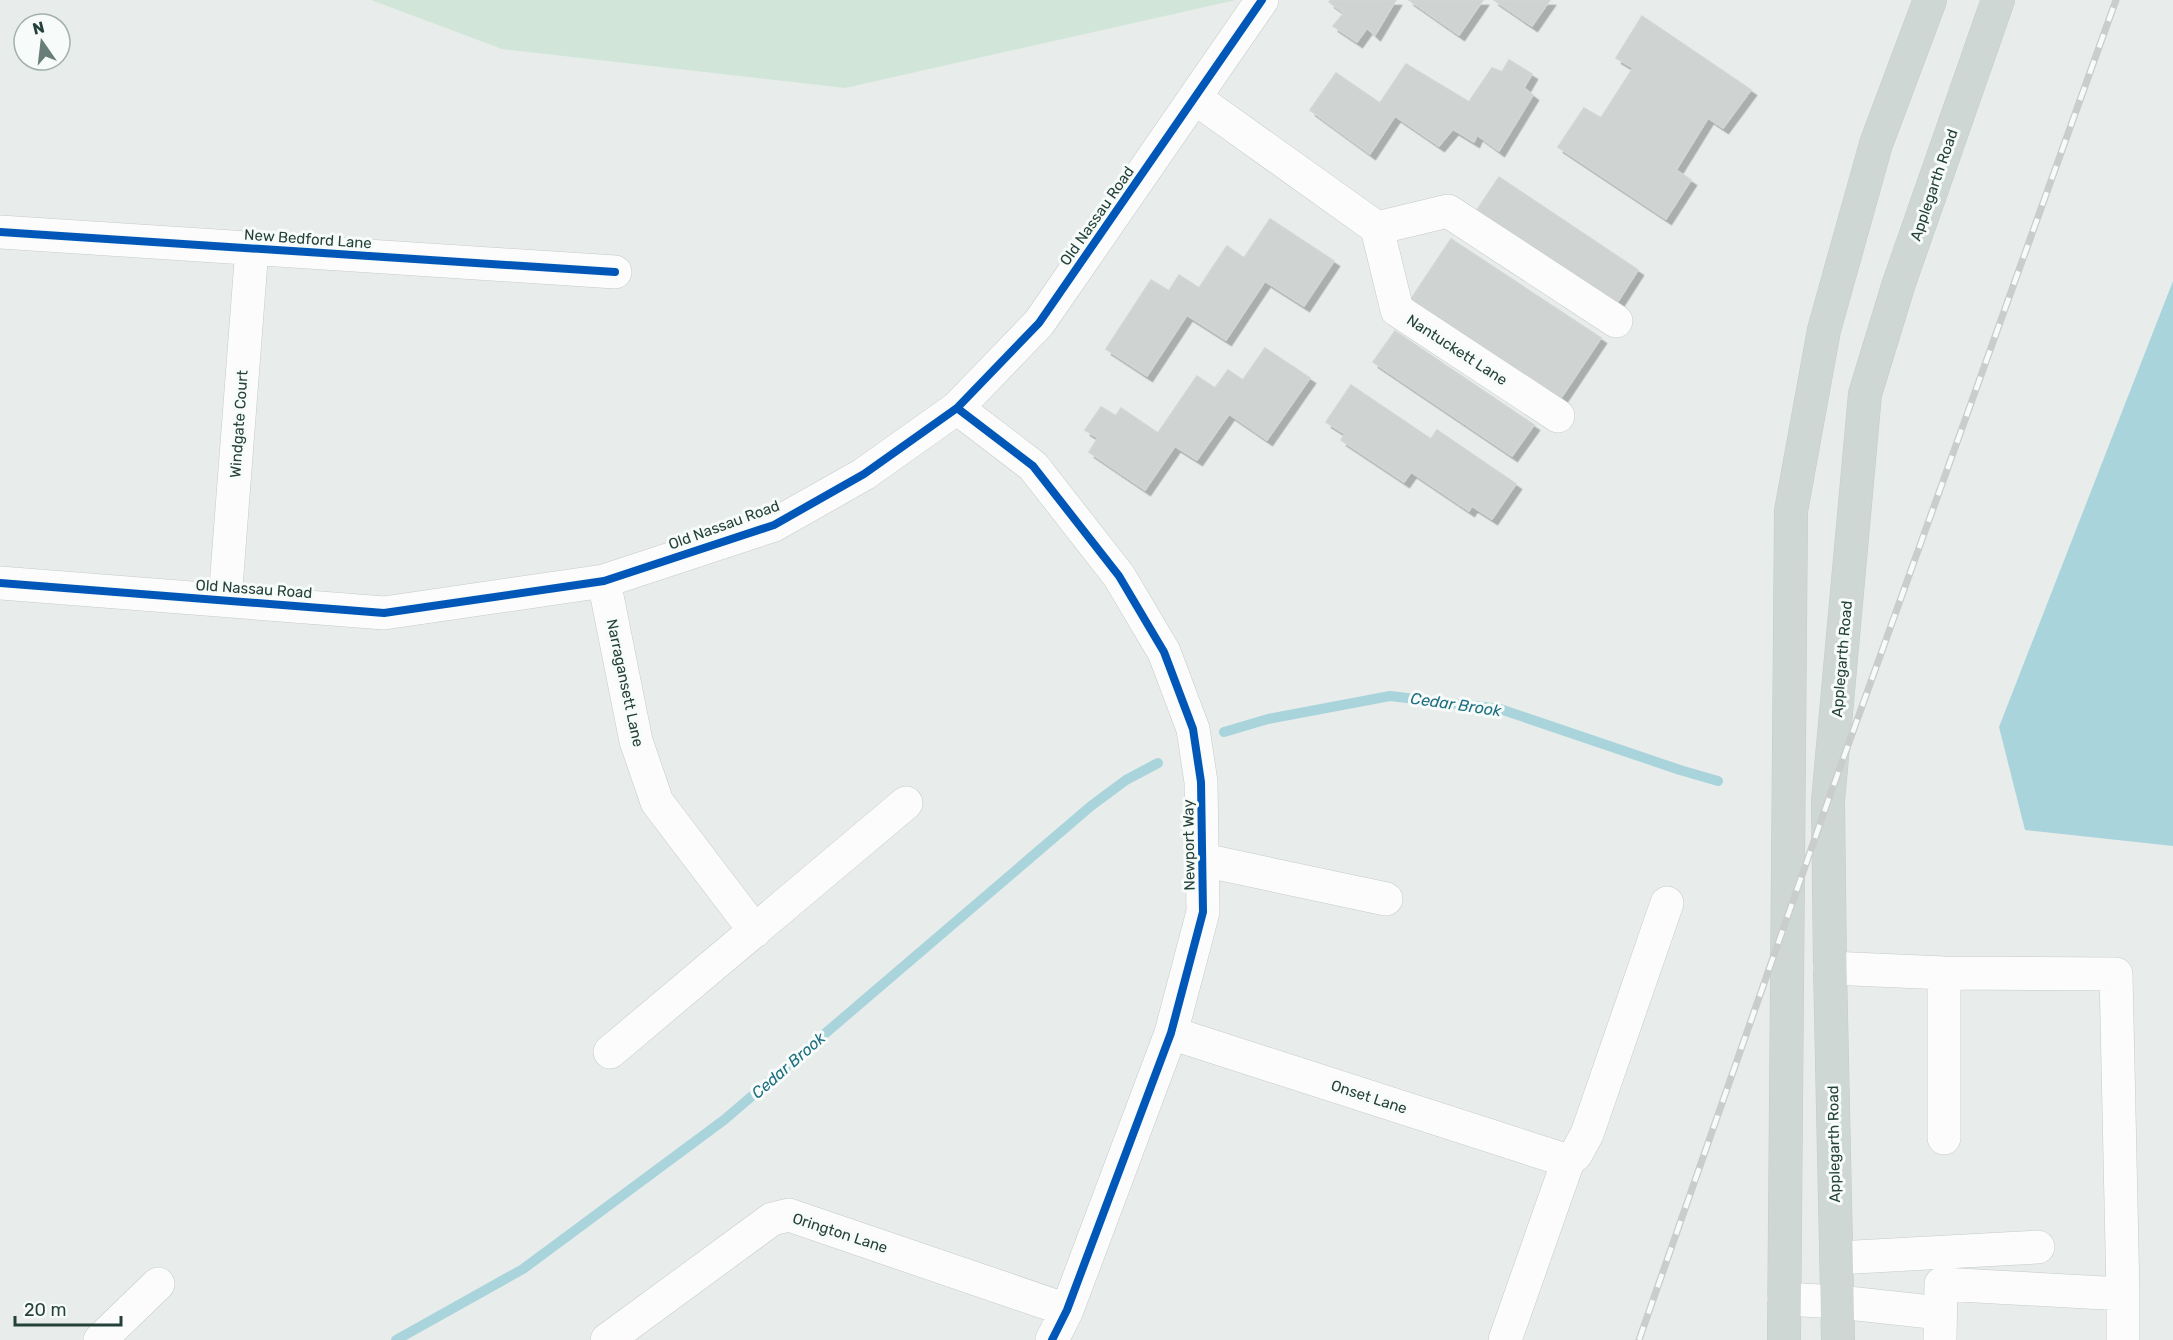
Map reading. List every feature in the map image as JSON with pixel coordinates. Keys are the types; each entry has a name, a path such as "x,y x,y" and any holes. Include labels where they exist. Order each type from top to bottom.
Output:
{"main road":[{"path":"1784,1340 1791,511 1824,330 1876,144 1930,0"},
{"name":"Applegarth Road","path":"1838,1340 1828,801 1865,394 1899,284 1998,0"}],"street":[{"name":"Old Nassau Road","path":"0,583 384,613 604,581 774,525 864,474 957,408 1040,323 1262,0"},
{"path":"1195,98 1377,228 1448,211 1616,321"},
{"name":"Nantuckett Lane","path":"1377,228 1397,310 1558,416"},
{"name":"New Bedford Lane","path":"0,232 615,272"},
{"name":"Windgate Court","path":"225,600 252,248"},
{"name":"Newport Way","path":"957,408 1033,466 1119,576 1164,652 1192,729 1201,782 1203,912 1171,1033 1067,1310 1052,1340"},
{"name":"Narragansett Lane","path":"604,581 636,741 657,802 755,931"},
{"path":"610,1052 906,803"},
{"path":"1203,860 1386,899"},
{"path":"1505,1340 1568,1161 1576,1154 1587,1134 1667,903"},
{"path":"1830,968 1944,973 2116,974 2123,1340"},
{"path":"1944,973 1944,1138"},
{"name":"Onset Lane","path":"1171,1033 1568,1161"},
{"name":"Orington Lane","path":"607,1340 771,1219 789,1215 1067,1310"},
{"path":"1837,1258 2038,1247"},
{"path":"100,1340 158,1284"},
{"path":"1784,1299 1839,1302 1940,1327 1941,1284 2123,1294"}],"green space":[{"path":"371,0 1236,0 845,88 502,49"}],"water":[{"path":"2173,281 2173,846 2025,830 1999,727"}],"building":[{"path":"1331,0 1396,0 1375,35 1367,28 1357,42 1333,26 1344,13 1329,2"},
{"path":"1409,0 1483,0 1459,35"},
{"path":"1494,0 1550,0 1532,26"},
{"path":"1642,16 1751,90 1723,128 1708,118 1676,170 1691,180 1666,219 1558,147 1584,108 1601,118 1633,68 1616,58"},
{"path":"1509,60 1532,74 1524,88 1533,95 1499,151 1477,135 1474,142 1453,129 1439,146 1395,116 1370,154 1310,110 1336,73 1380,103 1406,64 1469,102 1492,68 1502,72"},
{"path":"1499,177 1638,270 1617,303 1477,210"},
{"path":"1270,219 1334,261 1304,306 1265,281 1226,340 1187,315 1147,376 1106,349 1151,280 1169,291 1179,275 1199,288 1227,246 1244,258"},
{"path":"1451,239 1601,338 1561,398 1411,299"},
{"path":"1395,331 1534,425 1512,456 1373,362"},
{"path":"1265,348 1310,378 1267,440 1229,414 1197,460 1175,446 1145,490 1089,452 1098,438 1085,430 1101,407 1116,416 1121,408 1158,433 1197,376 1215,388 1228,370 1243,380"},
{"path":"1351,385 1431,439 1437,430 1516,484 1492,519 1472,506 1469,511 1411,472 1404,482 1341,440 1345,434 1326,422"}],"waterway":[{"name":"Cedar Brook","path":"1224,732 1268,719 1390,696 1500,709 1718,781"},
{"name":"Cedar Brook","path":"396,1340 523,1269 724,1120 1091,806 1126,780 1158,763"}],"railway":[{"path":"1639,1340 1828,801 2116,0"}],"cycle path":[{"path":"0,583 384,613 604,581 774,525 864,474 957,408 1039,323 1262,0"},
{"path":"0,232 615,272"},
{"path":"957,408 1033,466 1119,576 1164,652 1193,729 1201,782 1203,912 1171,1033 1067,1310 1052,1340"}]}
